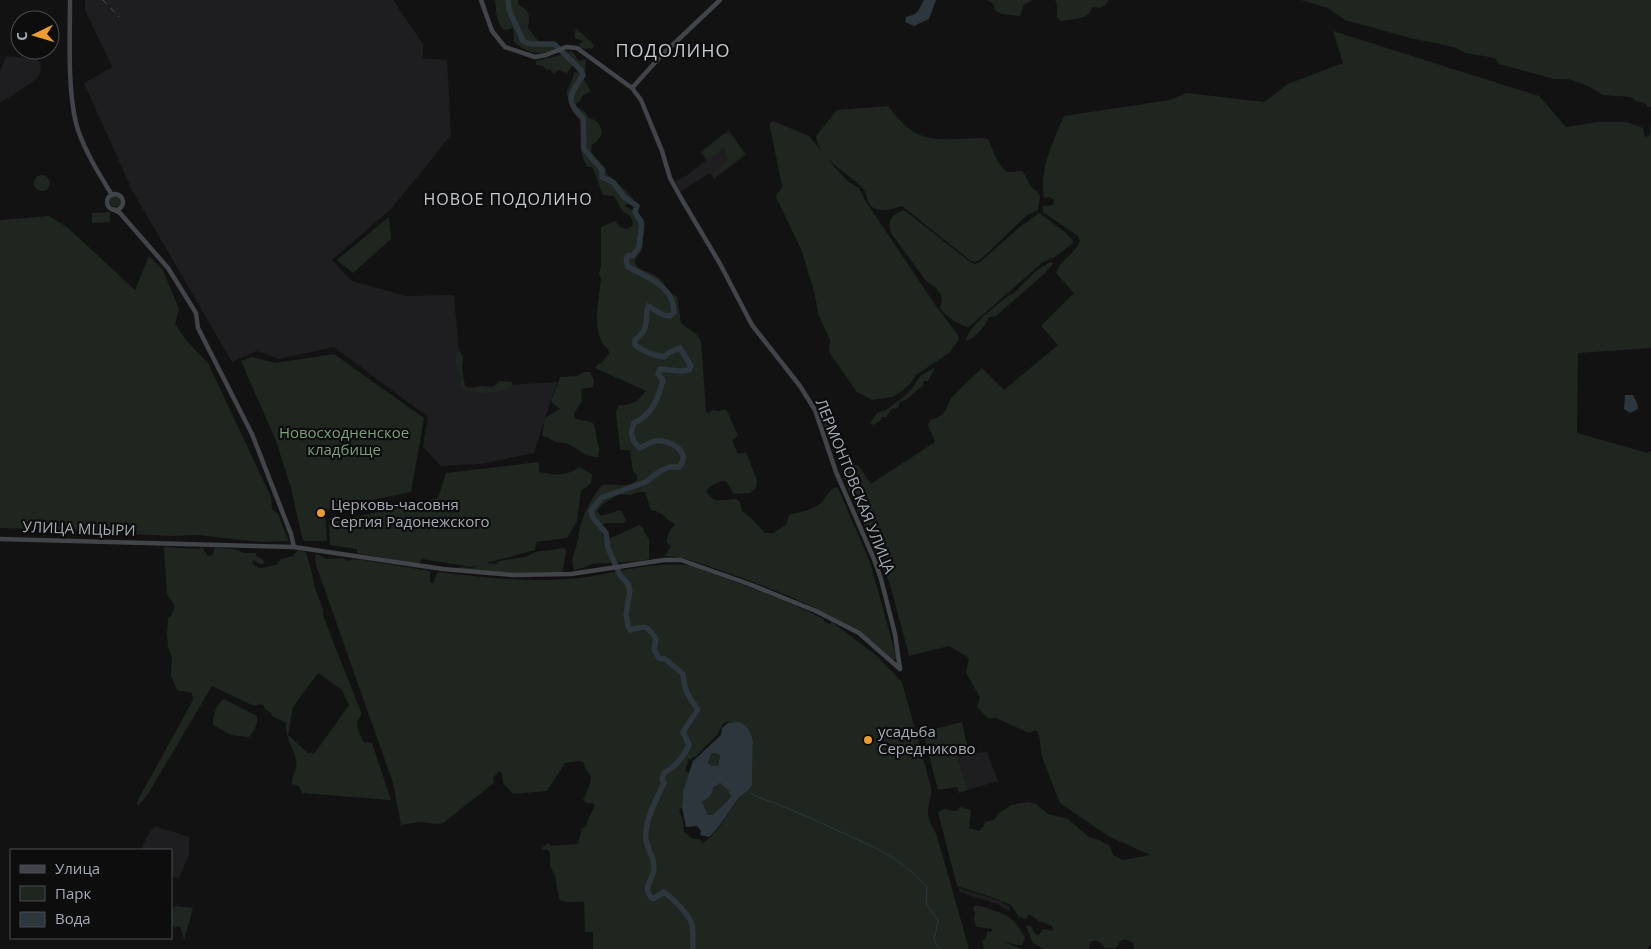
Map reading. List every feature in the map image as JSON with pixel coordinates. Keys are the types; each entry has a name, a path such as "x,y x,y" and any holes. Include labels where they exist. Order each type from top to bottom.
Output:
{"street":[{"path":"70,0 72,88 76,122 96,169 112,194"},
{"name":"ЛЕРМОНТОВСКАЯ УЛИЦА","path":"480,0 492,31 505,47 535,57 571,46 585,53 632,88 641,100 673,184 719,262 748,317 800,386 815,410 836,472 881,579 895,634 900,669 873,645 851,629 816,611 740,580 682,560 664,560 626,567"},
{"path":"632,88 720,0"},
{"path":"112,194 122,197 125,218"},
{"path":"112,194 108,205 125,218 168,268 196,312 198,328 255,442 291,534 294,547"},
{"path":"113,209 122,206"},
{"name":"УЛИЦА МЦЫРИ","path":"0,539 294,547 443,569 513,575 571,574 626,567"}],"shaded area":[{"path":"85,0 393,0 423,44 423,58 447,60 451,135 392,208 332,260 352,281 406,296 454,295 462,388 557,382 534,453 480,464 441,466 423,447 428,417 334,347 279,359 256,351 232,362 132,190 84,83 112,67 85,10"},
{"path":"7,56 10,56 10,60 38,60 41,70 37,79 0,103 0,72"},
{"path":"729,130 746,155 714,179 710,173 680,192 675,181 686,176 706,160 700,152"},
{"path":"987,752 998,781 968,790 957,756"},
{"path":"155,826 189,837 189,855 179,878 172,876 172,849 141,849"},
{"path":"959,888 998,900 1010,907 1009,911 997,904 959,892"}],"green space":[{"path":"495,0 518,0 518,4 528,13 528,28 539,42 554,47 555,50 538,53 528,51 514,42 513,28 502,29 497,18"},
{"path":"987,0 1032,0 1024,5 1020,16 1001,14"},
{"path":"1055,0 1109,0 1102,7 1092,7 1091,11 1084,17 1060,21 1057,17 1057,4"},
{"path":"1301,0 1651,0 1651,107 1647,107 1645,103 1636,101 1631,97 1603,95 1588,86 1568,79 1554,79 1499,64 1496,59 1490,57 1465,53 1454,47 1410,38 1345,20 1328,8"},
{"path":"576,28 594,45 592,49 580,48 579,44 583,41 574,38"},
{"path":"1333,31 1539,96 1566,127 1597,122 1627,122 1643,128 1645,137 1650,135 1651,126 1651,348 1578,353 1577,433 1648,453 1651,451 1651,944 1647,949 1134,949 1133,943 1124,939 1116,948 1105,948 1095,941 1091,942 1089,949 1044,949 1033,943 1026,926 1031,926 1035,934 1039,935 1043,929 1053,931 1052,926 1039,921 1029,914 1026,919 1019,917 1011,905 957,886 938,812 944,809 956,811 960,807 971,810 969,828 979,831 985,822 994,820 998,814 1011,805 1028,802 1036,804 1048,814 1068,819 1089,837 1110,846 1113,855 1123,860 1150,855 1108,836 1060,803 1042,757 1039,735 1036,730 1029,733 996,718 988,718 977,707 980,697 966,673 969,658 949,646 909,656 890,584 841,470 852,464 858,465 871,484 935,442 928,425 930,420 937,418 946,410 953,396 982,368 1004,390 1058,345 1041,326 1074,293 1056,273 1080,241 1078,236 1043,212 1043,206 1053,205 1054,200 1050,197 1044,198 1043,176 1048,156 1064,116 1170,100 1187,93 1264,102 1288,84 1343,63"},
{"path":"568,51 573,52 579,61 586,59 584,80 590,92 583,95 580,102 575,104 570,100 567,93 574,72 577,73 576,67 572,66 567,73 558,70 554,74 550,69 547,70 543,66 536,65 536,61 561,55"},
{"path":"576,106 585,112 589,118 597,122 601,128 602,134 592,145 591,152 606,169 606,173 636,203 635,206 627,204 625,206 644,220 643,246 635,261 637,267 656,276 662,281 668,291 677,297 681,323 696,334 701,341 706,412 725,409 727,411 738,436 732,440 738,454 746,452 757,480 756,488 750,493 734,494 726,481 715,484 706,491 716,500 736,499 740,502 742,511 765,533 773,533 786,525 789,515 818,505 835,487 838,488 870,562 897,659 893,660 856,631 837,619 796,599 699,563 665,556 671,546 666,542 670,530 675,524 659,512 651,510 645,492 631,495 619,494 603,504 597,511 601,516 621,510 626,520 623,523 606,523 599,527 605,540 639,525 644,529 649,539 649,559 591,564 574,570 573,559 581,523 595,494 602,485 625,485 637,480 637,475 633,472 630,450 620,450 616,412 619,405 628,405 634,402 646,391 595,368 598,364 602,363 609,353 602,343 597,326 601,280 599,273 601,266 601,227 615,221 620,227 627,229 633,225 633,222 628,214 623,212 614,196 603,195 592,167 588,167 584,161 580,144 582,128 580,120 572,111 572,107"},
{"path":"888,106 906,126 926,137 988,139 1004,169 1007,172 1022,171 1032,187 1037,191 1040,196 1038,210 1026,216 976,262 971,261 902,206 883,210 872,207 864,190 822,152 816,136 837,110"},
{"path":"773,121 809,136 837,170 849,182 859,188 865,200 936,306 958,335 959,340 949,353 916,375 911,383 892,397 873,400 857,392 829,352 830,340 819,316 814,291 801,249 776,197 782,186 770,127 770,123"},
{"path":"724,134 732,135 745,154 719,174 713,175 714,172 719,172 728,159 725,148 722,148 720,152 707,159 702,152"},
{"path":"42,175 50,183 42,191 34,183"},
{"path":"115,195 121,201 115,207 109,201"},
{"path":"904,210 975,264 980,262 1039,213 1065,232 1073,243 1055,257 1043,262 969,327 957,323 942,311 940,308 941,295 935,287 926,281 891,233 890,222 892,218"},
{"path":"110,212 110,222 92,223 92,213"},
{"path":"49,216 67,227 135,290 149,256 163,270 179,309 175,324 186,340 208,363 271,497 272,509 278,514 289,541 261,542 198,535 170,536 0,528 0,220"},
{"path":"389,217 391,239 353,273 337,260"},
{"path":"1050,262 1053,264 1044,274 996,316 989,317 980,331 966,341 972,329 983,317 1013,294 1037,270"},
{"path":"460,351 463,357 462,368 465,386 472,389 480,386 492,387 499,381 512,382 513,385 503,390 487,393 465,390 461,387 456,362 456,352"},
{"name":"Новосходненское кладбище","path":"334,354 424,418 411,492 325,510 327,541 303,541 291,488 276,441 241,361 252,357 275,363"},
{"path":"934,368 928,381 924,381 922,387 900,402 898,408 892,409 886,417 882,417 880,421 873,425 870,423 877,413 886,410 911,390 920,376"},
{"path":"584,372 590,372 594,380 593,387 581,389 582,401 574,413 574,417 578,420 594,424 599,449 598,457 590,456 568,444 556,442 542,436 545,418 560,409 551,402 560,377 577,376"},
{"path":"820,412 832,427 828,433 819,416"},
{"path":"539,462 539,475 540,472 565,474 579,467 592,474 591,483 581,491 577,521 567,538 536,542 535,550 486,563 496,564 499,561 526,557 535,552 565,548 562,573 513,574 458,569 459,567 472,568 480,565 471,567 422,559 419,564 357,553 357,549 330,545 329,523 438,498 446,473"},
{"path":"164,547 199,549 202,547 208,556 212,555 215,548 255,553 263,560 264,564 254,560 252,563 260,568 276,565 281,559 293,556 298,550 306,552 315,588 323,609 323,616 361,712 361,716 357,721 359,732 364,742 372,743 391,800 302,793 299,786 292,784 296,764 287,734 286,723 272,716 261,704 254,706 212,686 148,794 138,806 138,800 193,700 192,693 177,690 171,676 172,657 168,647 167,632 168,618 171,616 175,606 167,594","holes":["318,673 342,690 349,705 314,754 310,752 309,754 288,735 293,707"]},
{"path":"316,554 327,559 363,560 430,571 430,583 433,583 438,572 491,578 544,580 580,578 650,566 693,566 792,604 824,619 829,624 832,622 877,656 902,682 931,787 928,809 929,819 937,836 969,949 593,949 593,932 585,932 584,902 568,902 559,899 555,875 550,867 550,853 548,850 542,849 548,843 551,846 578,844 582,828 586,827 595,806 593,803 586,803 583,800 591,779 584,763 580,761 565,763 547,791 513,794 503,783 502,773 499,771 493,778 494,783 443,823 420,822 401,825 393,783 315,558","holes":["728,721 728,723 732,722 753,741 752,785 738,800 714,833 703,843 700,839 693,839 684,832 679,810 682,808 683,791 689,773 685,771 689,759 695,757 717,735 723,724"]},
{"path":"224,699 257,716 257,724 249,737 231,735 213,725 216,710 219,703"},
{"path":"962,722 969,753 957,756 968,790 959,793 957,787 938,790 923,732"},
{"path":"711,754 720,754 718,766 712,766 708,763"},
{"path":"720,783 728,790 731,797 713,815 708,815 701,803"},
{"path":"176,906 193,908 184,940 181,928 178,926 175,928 172,925 172,909"},
{"path":"974,906 982,906 1011,919 1025,938 1022,945 1001,941 1022,949 984,949 982,941 986,939 987,932 991,932 993,929 976,927"}],"water":[{"path":"924,0 936,0 929,19 914,26 905,22 906,17 917,12"},
{"path":"1625,395 1633,395 1638,409 1630,413 1624,409"},
{"path":"728,723 741,723 751,734 753,741 752,785 738,799 721,824 709,837 700,835 701,831 697,826 686,827 682,808 683,791 693,761 721,735 722,728","holes":["711,754 720,755 718,766 712,766 708,763","720,783 728,790 731,797 713,815 708,815 702,802 708,798 713,788"]}],"waterway":[{"path":"508,0 511,16 523,41 530,44 554,44 581,70 583,75 572,93 571,102 583,118 584,149 602,170 602,177 613,182 624,197 637,206 635,211 641,222 639,246 632,256 629,255 626,262 628,267 651,279 664,289 673,303 674,312 670,316 663,315 648,306 645,328 635,340 635,345 649,353 664,357 680,348 691,366 689,370 680,371 660,369 658,374 663,380 657,400 646,415 634,423 632,430 633,440 640,448 653,442 661,441 678,448 683,456 683,461 679,467 670,467 660,471 646,482 601,498 591,511 593,518 606,533 608,548 620,575 628,584 630,591 626,614 630,630 643,627 650,631 656,639 654,650 659,658 665,659 683,674 687,693 698,709 683,732 689,745 687,749 682,757 664,773 662,779 664,783 652,810 646,832 646,842 654,864 648,892 653,899 664,892 684,912 692,925 693,949"},
{"path":"686,752 691,759"},
{"path":"751,793 867,844 899,862 918,877 927,887 926,903 938,921 934,940 939,949"}],"railway":[{"path":"103,0 119,17"}],"place":[{"name":"Церковь-часовня Сергия Радонежского","path":"321,513"},
{"name":"усадьба Середниково","path":"868,740"}],"district":[{"name":"ПОДОЛИНО","path":"673,50"},
{"name":"НОВОЕ ПОДОЛИНО","path":"508,199"}]}
